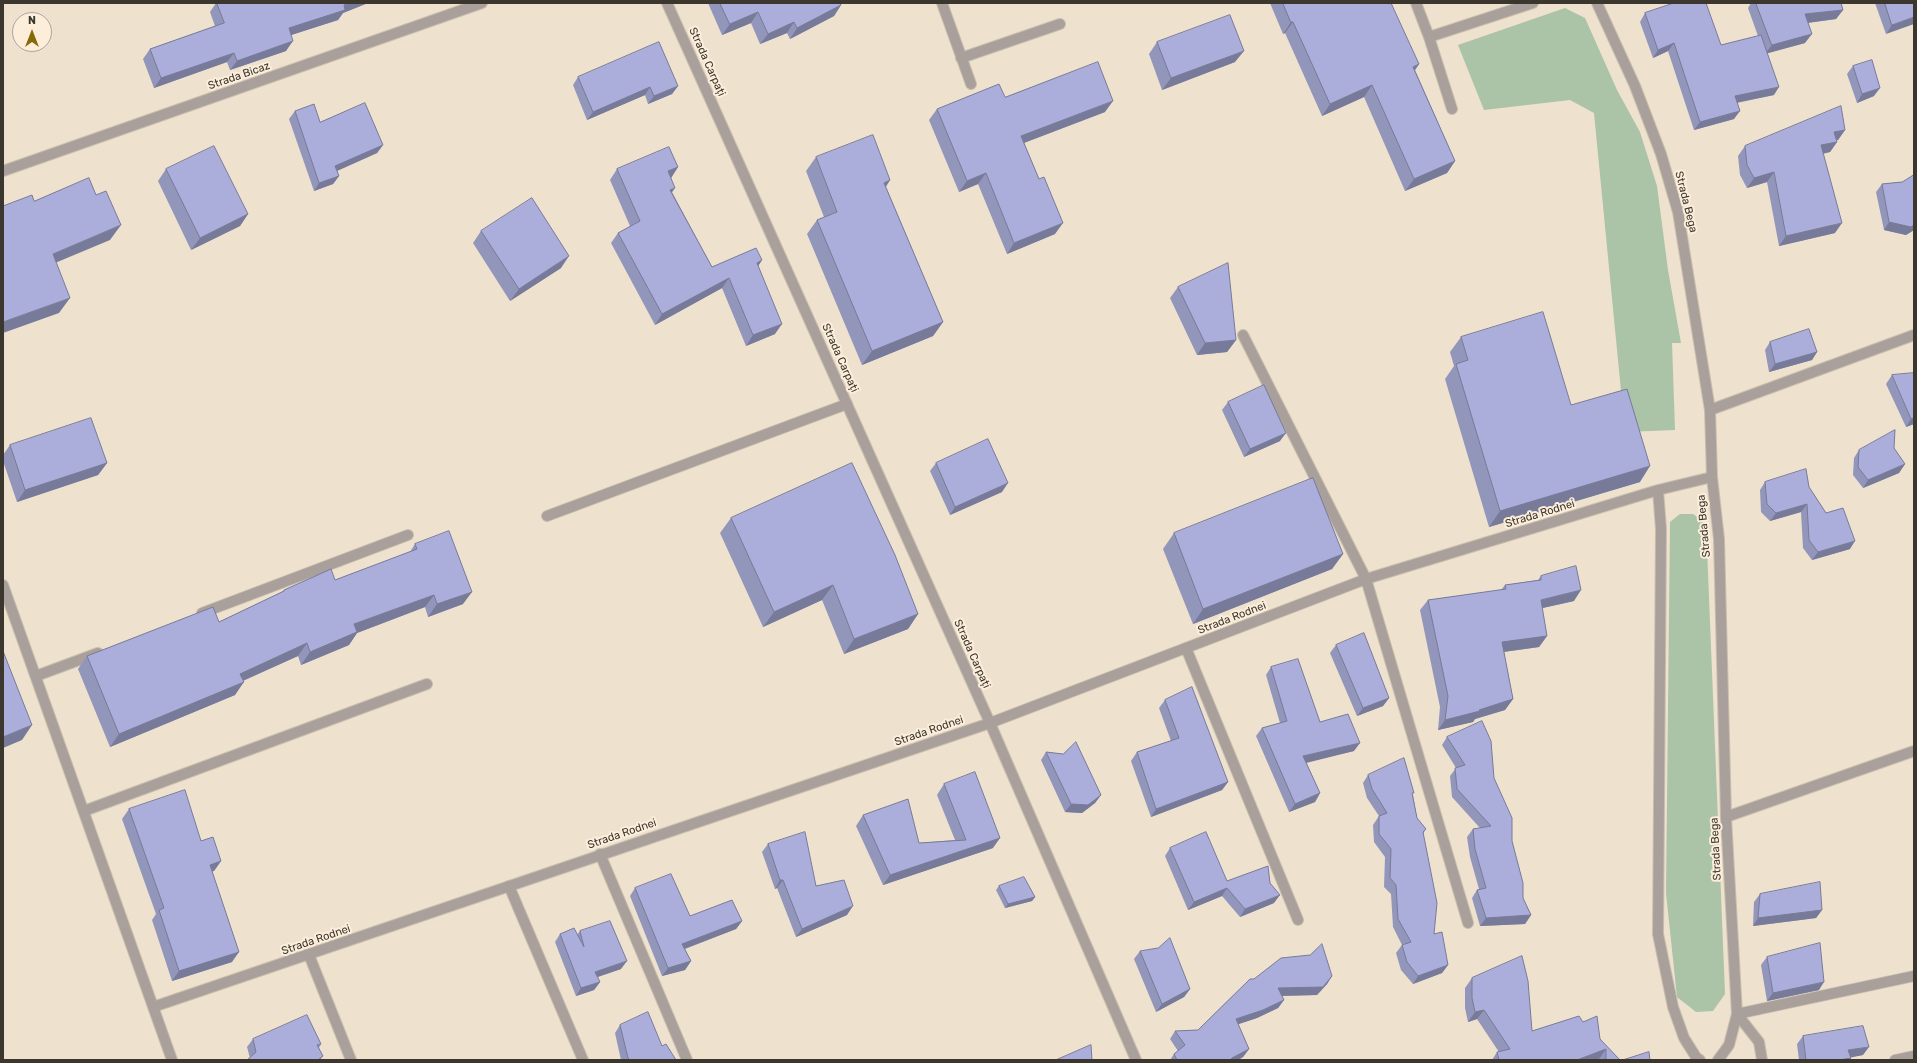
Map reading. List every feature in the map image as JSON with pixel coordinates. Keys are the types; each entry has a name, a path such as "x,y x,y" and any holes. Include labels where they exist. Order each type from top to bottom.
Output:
{"street":[{"name":"Strada Bicaz","path":"3,171 482,3"},
{"name":"Strada Carpați","path":"667,3 990,723 1136,1060"},
{"path":"942,3 971,84"},
{"path":"1416,3 1429,37 1452,109"},
{"path":"1429,37 1533,3"},
{"name":"Strada Bega","path":"1597,3 1635,86 1661,154 1678,212 1710,410 1712,476 1719,539 1726,817 1737,1014 1729,1045 1718,1060"},
{"path":"961,58 1060,24"},
{"path":"1243,335 1366,579 1468,923"},
{"path":"1710,410 1914,335"},
{"path":"547,516 847,404"},
{"name":"Strada Rodnei","path":"153,1007 309,955 600,854 990,723 1366,579 1658,490 1712,476"},
{"path":"1658,490 1661,529 1658,934 1673,1007 1684,1038 1697,1059"},
{"path":"192,617 408,535"},
{"path":"3,585 172,1060"},
{"path":"36,676 110,648"},
{"path":"1186,648 1298,920"},
{"path":"84,811 427,684"},
{"path":"1726,817 1914,750"},
{"path":"600,854 688,1060"},
{"path":"510,886 582,1060"},
{"path":"309,955 351,1060"},
{"path":"1762,1060 1759,1042 1737,1014 1914,976"},
{"path":"1896,1060 1914,1056"}],"green space":[{"path":"1565,8 1585,18 1617,90 1640,132 1657,186 1668,270 1681,343 1672,343 1675,430 1625,432 1594,113 1570,100 1484,110 1458,45"},
{"path":"1680,514 1693,514 1706,523 1725,994 1713,1011 1696,1012 1677,997 1666,893 1670,522"}],"building":[{"path":"217,3 350,3 344,5 345,10 289,28 293,41 237,61 234,53 161,78 150,49 224,23"},
{"path":"720,3 840,3 841,5 797,28 794,22 768,34 758,12 730,24"},
{"path":"1283,3 1391,3 1419,64 1413,67 1455,161 1414,179 1372,85 1330,104"},
{"path":"1674,3 1706,3 1721,45 1761,35 1779,87 1735,96 1740,111 1700,122 1674,43 1658,50 1645,13"},
{"path":"1756,3 1841,3 1843,10 1805,14 1812,34 1772,45"},
{"path":"1885,3 1914,3 1914,17 1892,25"},
{"path":"1230,15 1244,51 1171,78 1157,42"},
{"path":"659,42 678,86 654,96 650,87 593,112 578,77"},
{"path":"1872,60 1880,88 1862,94 1853,66"},
{"path":"1098,62 1113,101 1021,136 1039,179 1044,177 1063,223 1014,243 986,173 967,181 937,109 999,84 1005,97"},
{"path":"365,103 383,145 335,166 339,176 319,183 295,111 314,104 320,122"},
{"path":"1841,106 1845,130 1834,132 1837,142 1821,145 1842,223 1786,236 1774,172 1754,178 1747,165 1745,146"},
{"path":"873,135 890,180 884,183 943,322 872,351 817,220 837,212 816,157"},
{"path":"214,146 248,214 200,238 166,169"},
{"path":"669,147 678,167 668,171 675,188 670,190 712,267 756,248 762,260 757,263 782,324 753,335 729,278 662,314 618,233 640,221 617,169"},
{"path":"1914,175 1914,225 1911,227 1889,222 1882,184 1902,182"},
{"path":"89,178 96,195 106,191 121,225 53,254 70,298 3,322 3,206 32,195 34,201"},
{"path":"532,198 569,256 519,289 481,231"},
{"path":"1228,263 1236,340 1205,343 1178,287"},
{"path":"1543,312 1571,405 1627,389 1650,466 1500,511 1456,364 1468,360 1461,337"},
{"path":"1809,329 1817,352 1775,364 1770,342"},
{"path":"1914,373 1914,418 1911,419 1892,375"},
{"path":"1264,385 1286,433 1250,449 1228,402"},
{"path":"91,418 107,463 25,490 10,445"},
{"path":"1895,430 1894,448 1905,464 1868,480 1858,467 1859,450"},
{"path":"988,439 1008,483 955,507 936,463"},
{"path":"852,463 895,555 918,614 854,639 833,585 774,612 731,518"},
{"path":"1806,469 1809,487 1826,513 1843,508 1855,541 1818,552 1809,540 1807,504 1776,513 1767,504 1765,482"},
{"path":"1313,478 1343,554 1203,609 1174,533"},
{"path":"449,531 472,592 437,604 434,595 354,624 357,632 310,652 307,643 240,674 244,682 119,734 87,656 213,607 219,622 331,569 335,580 417,549 415,544"},
{"path":"1576,566 1581,590 1541,600 1547,636 1502,642 1513,699 1479,710 1480,711 1445,720 1448,696 1428,600 1506,589 1505,585 1541,580 1541,576"},
{"path":"1364,633 1389,698 1363,708 1336,645"},
{"path":"3,651 32,725 3,737"},
{"path":"1298,659 1320,722 1348,714 1360,743 1303,756 1320,793 1295,804 1262,728 1287,721 1271,667"},
{"path":"1192,687 1228,782 1156,809 1137,752 1179,738 1165,700"},
{"path":"1482,721 1491,741 1494,778 1512,818 1512,841 1523,883 1523,898 1531,915 1486,918 1477,890 1486,888 1475,849 1473,829 1491,826 1457,789 1455,768 1465,765 1447,737"},
{"path":"1076,742 1101,795 1088,805 1071,804 1046,752 1063,754"},
{"path":"1404,758 1414,793 1412,793 1417,818 1426,829 1423,832 1437,903 1434,934 1442,932 1448,965 1418,976 1407,962 1402,945 1411,942 1398,919 1396,885 1390,878 1391,849 1379,834 1379,816 1387,813 1372,789 1368,775"},
{"path":"975,772 1000,838 890,875 863,815 908,799 919,843 966,840 944,784"},
{"path":"185,790 201,841 213,837 221,861 210,865 239,952 179,971 159,910 164,908 129,809"},
{"path":"805,832 816,886 844,880 853,906 802,929 783,880 780,880 768,844"},
{"path":"1206,832 1227,881 1268,866 1270,883 1280,895 1245,909 1227,888 1194,902 1170,848"},
{"path":"671,874 690,916 732,900 742,921 682,944 691,961 668,968 635,888"},
{"path":"1024,877 1035,897 1008,904 999,886"},
{"path":"1820,882 1822,910 1758,918 1760,894"},
{"path":"610,921 627,961 595,972 600,982 581,988 560,934 574,928 584,947 580,931"},
{"path":"1170,938 1190,989 1162,1004 1140,951 1158,948"},
{"path":"1820,943 1824,982 1773,993 1767,957"},
{"path":"1322,944 1332,976 1323,987 1278,988 1284,1000 1263,1010 1236,1019 1249,1049 1230,1060 1177,1060 1174,1054 1185,1045 1175,1031 1198,1030 1250,979 1254,979 1281,958 1310,955"},
{"path":"1522,956 1528,981 1532,1031 1579,1016 1583,1022 1597,1016 1600,1039 1620,1060 1606,1060 1606,1049 1577,1060 1499,1060 1497,1052 1510,1049 1484,1010 1475,1012 1472,998 1472,978"},
{"path":"648,1012 662,1046 666,1044 676,1060 630,1060 628,1058 620,1025"},
{"path":"307,1015 321,1044 317,1045 323,1056 318,1060 247,1060 256,1052 253,1039"},
{"path":"1863,1026 1869,1047 1848,1050 1851,1058 1839,1060 1806,1060 1803,1036"},
{"path":"1091,1045 1092,1060 1056,1060"},
{"path":"1649,1052 1650,1060 1623,1060"}]}
